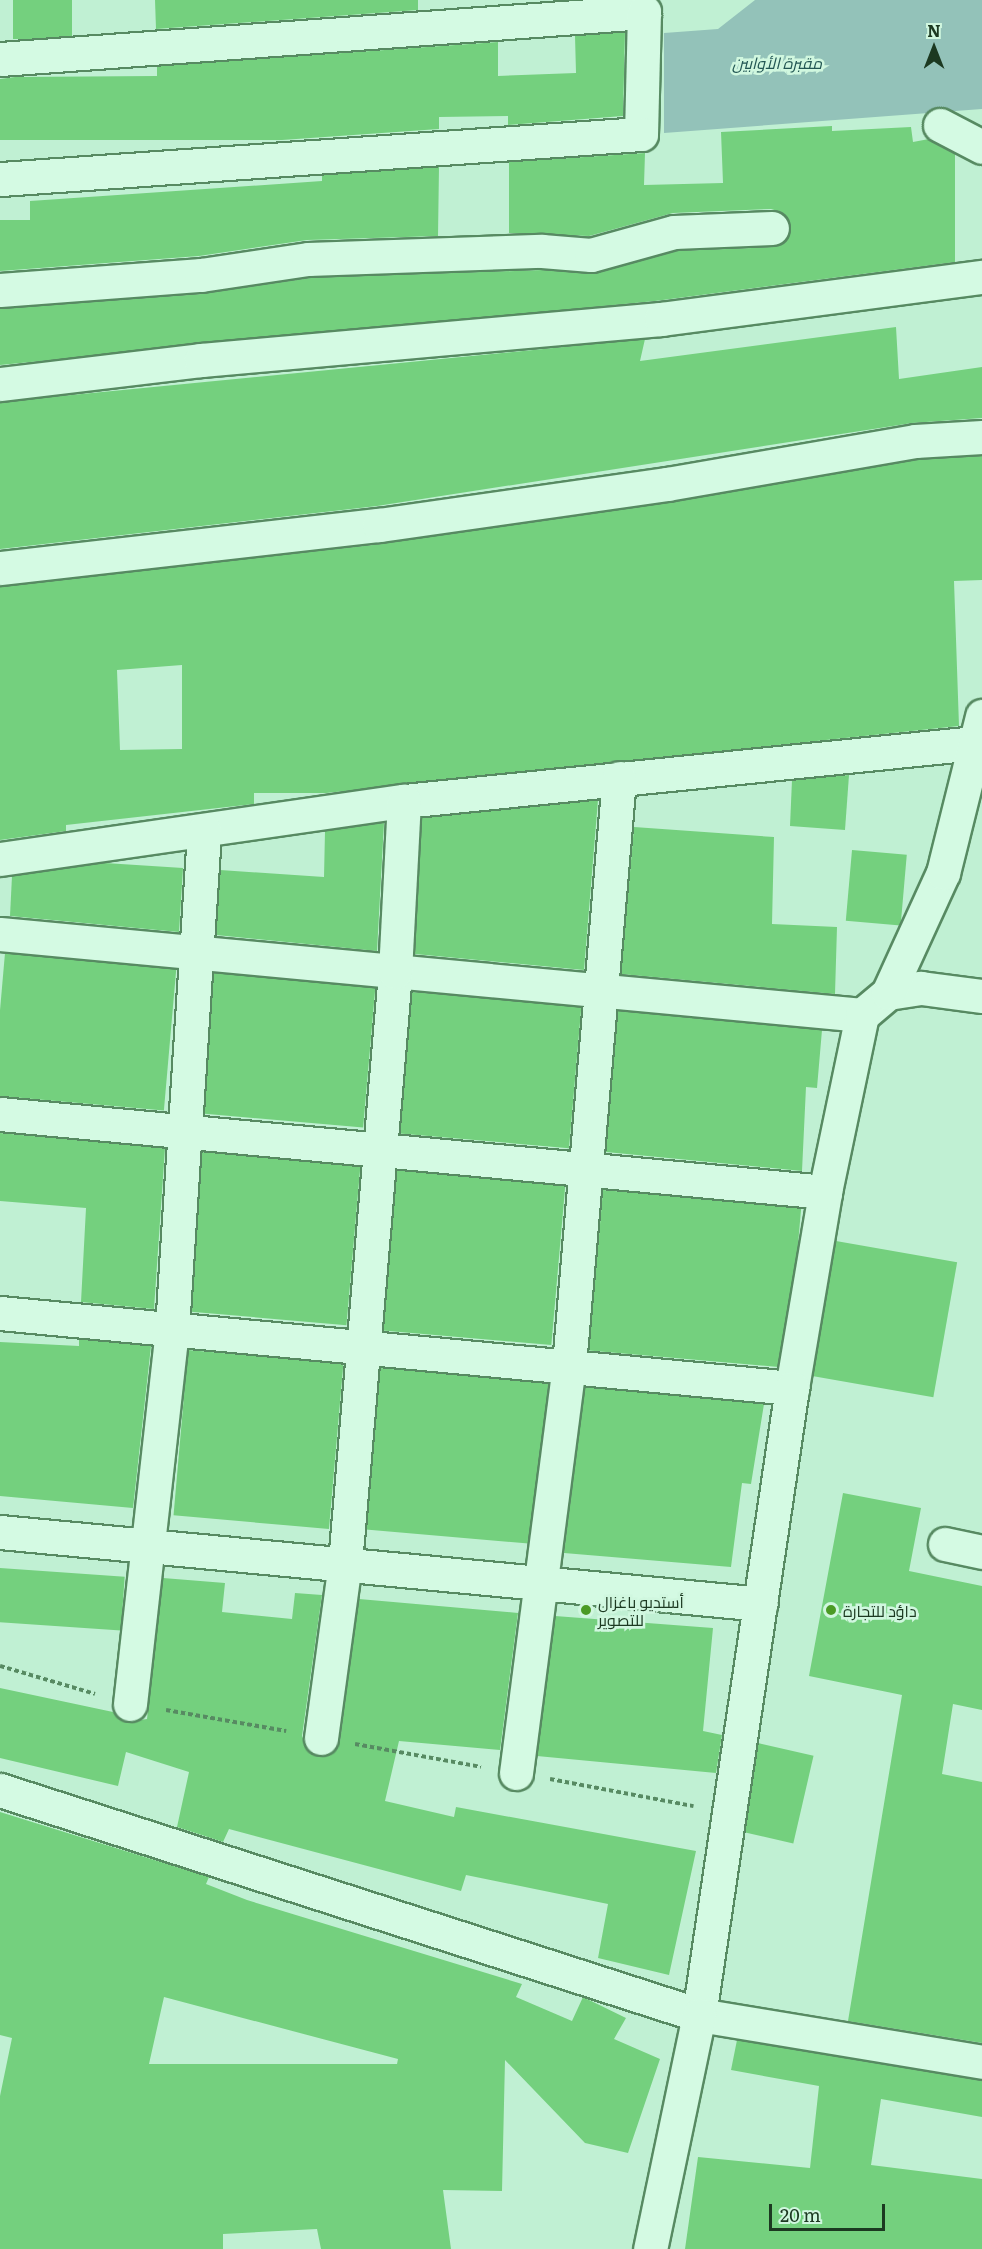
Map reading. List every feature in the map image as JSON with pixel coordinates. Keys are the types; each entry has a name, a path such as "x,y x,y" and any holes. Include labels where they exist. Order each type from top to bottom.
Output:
{"street":[{"path":"0,59 644,12 641,134 0,179"},
{"path":"940,125 982,147"},
{"path":"0,290 201,275 308,259 542,251 591,255 674,232 772,228"},
{"path":"0,384 201,360 661,319 982,277"},
{"path":"0,568 379,525 668,484 915,441 982,437"},
{"path":"0,867 0,859 404,801 619,778 978,729 943,873 888,993 862,1016 825,1192 792,1388 761,1604 726,1812 699,2015 650,2249"},
{"path":"516,1773 544,1581 569,1365 605,989 619,778"},
{"path":"321,1738 345,1563 395,972 404,801"},
{"path":"130,1704 172,1328 187,1133 204,831"},
{"path":"0,934 395,972 605,989 862,1016"},
{"path":"888,993 921,988 982,996"},
{"path":"0,1114 381,1152 589,1168 825,1192"},
{"path":"0,1313 569,1365 792,1388"},
{"path":"0,1532 544,1581 761,1604"},
{"path":"945,1544 982,1552"},
{"path":"0,1790 699,2015 982,2062"}],"path":[{"path":"0,1666 130,1704 726,1812"}],"green space":[{"name":"مقبرة الأوابين","path":"755,0 982,0 982,109 664,133 664,33 718,29"}],"building":[{"path":"13,0 72,0 72,39 13,39"},
{"path":"155,0 418,0 418,10 156,29"},
{"path":"625,32 623,116 508,125 508,116 439,117 439,129 282,140 0,140 0,79 157,76 157,66 498,42 498,76 576,73 575,36"},
{"path":"832,126 832,131 911,127 913,142 929,139 955,154 955,262 655,301 0,365 0,309 202,294 310,278 542,270 590,274 677,251 773,247 788,237 791,227 781,212 771,209 673,213 589,236 509,233 509,162 645,153 644,185 723,183 721,132"},
{"path":"439,167 438,236 307,240 199,256 0,271 0,220 30,220 30,201 322,181 322,175"},
{"path":"896,327 899,379 982,367 982,418 912,423 377,506 0,549 0,402 645,339 640,361"},
{"path":"982,456 982,580 954,581 959,726 326,793 254,793 254,804 66,825 66,831 0,840 0,586 382,544 917,460","holes":["182,665 182,749 120,750 117,670"]},
{"path":"849,775 845,830 790,826 792,780"},
{"path":"598,800 584,970 415,954 422,818"},
{"path":"384,823 377,951 216,935 220,870 324,877 325,831"},
{"path":"634,827 774,837 772,924 837,927 835,994 621,974"},
{"path":"852,850 907,855 901,926 846,921"},
{"path":"105,863 183,868 179,932 10,916 12,876"},
{"path":"5,953 176,968 164,1110 0,1096 0,1010"},
{"path":"214,973 375,987 363,1128 202,1113"},
{"path":"412,992 581,1007 569,1148 400,1133"},
{"path":"618,1011 822,1030 817,1088 806,1087 802,1171 606,1152"},
{"path":"0,1133 165,1148 154,1309 81,1302 86,1208 0,1201"},
{"path":"202,1152 360,1166 346,1325 188,1311"},
{"path":"397,1170 565,1185 551,1345 383,1330"},
{"path":"603,1190 801,1207 787,1368 589,1350"},
{"path":"836,1241 957,1262 933,1397 812,1376"},
{"path":"79,1339 151,1346 133,1508 0,1496 0,1342 79,1346"},
{"path":"188,1350 343,1364 329,1529 174,1515"},
{"path":"380,1368 548,1383 534,1544 366,1529"},
{"path":"585,1387 764,1404 751,1484 742,1483 731,1567 564,1553"},
{"path":"843,1493 921,1508 909,1571 982,1586 982,1710 953,1704 942,1774 982,1782 982,2043 848,2021 902,1695 809,1676"},
{"path":"0,1568 125,1577 121,1631 0,1622"},
{"path":"163,1578 225,1583 222,1612 292,1619 295,1593 322,1595 302,1736 309,1752 319,1757 335,1750 340,1741 359,1599 518,1613 500,1750 399,1741 385,1801 454,1817 456,1807 696,1851 669,1975 598,1958 608,1904 466,1875 461,1891 229,1829 223,1842 177,1827 189,1772 126,1752 118,1786 0,1758 0,1688 113,1712 127,1722 147,1719"},
{"path":"555,1616 713,1628 703,1731 722,1735 716,1773 537,1756"},
{"path":"758,1743 814,1756 793,1844 738,1831"},
{"path":"0,1812 209,1877 206,1884 247,1900 522,1984 516,1997 572,2021 583,1997 626,2018 614,2039 660,2059 628,2153 585,2143 505,2060 502,2191 443,2190 451,2249 321,2249 317,2229 223,2234 223,2249 0,2249 0,2096 12,2038 0,2035","holes":["164,1997 398,2059 397,2064 149,2064"]},
{"path":"737,2040 982,2080 982,2117 881,2099 871,2165 982,2179 982,2249 685,2249 698,2157 810,2168 819,2086 731,2070"}],"place":[{"name":"أستديو باغزال للتصوير","path":"586,1610"},
{"name":"داؤد للتجارة","path":"831,1610"}]}
